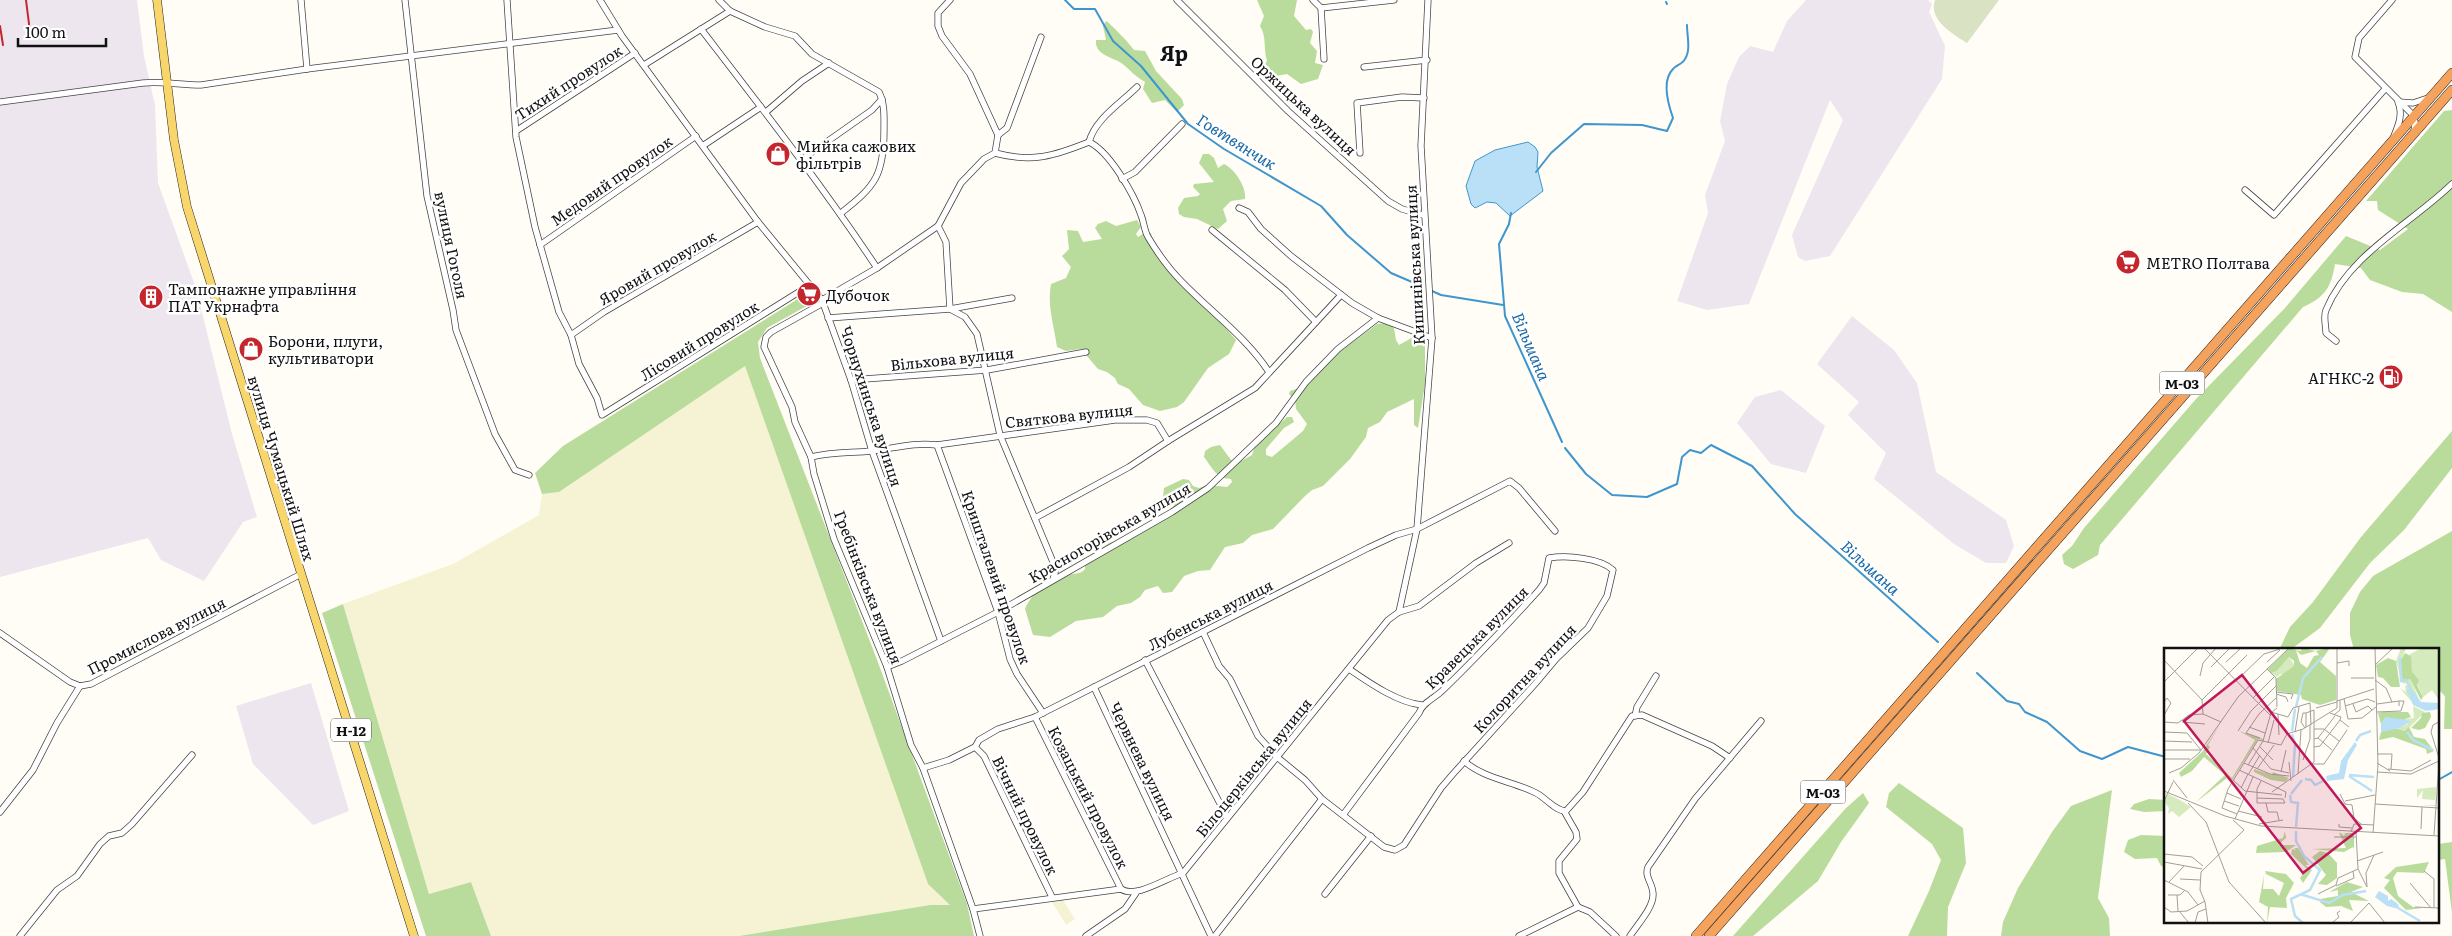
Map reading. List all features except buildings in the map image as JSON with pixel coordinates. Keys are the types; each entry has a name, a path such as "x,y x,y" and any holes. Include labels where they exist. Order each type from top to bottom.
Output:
{"highway":[{"name":"М-03","path":"1696,936 2216,344 2413,115 2452,73"},
{"name":"М-03","path":"1710,936 2206,372 2414,132 2448,97 2452,90"}],"main road":[{"name":"вулиця Чумацький Шлях","path":"157,0 166,81 187,207 414,936"}],"street":[{"path":"301,0 307,69"},
{"name":"вулиця Гоголя","path":"405,0 427,196 456,330 495,434 514,470 529,475"},
{"path":"507,0 516,131 540,245 559,312 571,335"},
{"name":"Чорнухинська вулиця","path":"600,0 618,30 704,145 758,222 822,302 850,380 872,451 941,640"},
{"path":"719,0 730,10 765,27 795,36 812,54 878,92 882,99 884,148 878,176 854,203 841,213"},
{"path":"950,0 938,13 938,26 942,36 970,74 998,136 995,153"},
{"name":"Оржицька вулиця","path":"1177,0 1288,111 1388,201 1402,209 1424,216"},
{"path":"1313,0 1321,8 1324,59"},
{"path":"1321,8 1394,0"},
{"name":"Кишинівська вулиця","path":"1399,612 1417,529 1432,338 1421,146 1428,0"},
{"path":"2392,0 2359,38 2355,58 2413,115 2415,122 2414,132"},
{"path":"644,65 730,10"},
{"path":"701,29 802,160 841,213 877,268"},
{"path":"0,102 166,81 185,85 201,85 307,69 618,30"},
{"path":"998,136 1007,128 1041,37"},
{"name":"Тихий провулок","path":"516,131 635,53"},
{"path":"1364,67 1426,60"},
{"path":"766,112 802,82 829,63"},
{"path":"2439,86 2452,82"},
{"path":"1089,142 1092,132 1098,124 1138,87"},
{"path":"2245,190 2274,215 2385,89"},
{"path":"1360,153 1357,103 1402,97 1424,98"},
{"path":"2398,102 2413,103 2428,98"},
{"path":"802,160 872,110 882,99"},
{"path":"2393,138 2400,120 2398,102"},
{"path":"704,145 761,107"},
{"path":"2413,115 2430,114"},
{"path":"1122,179 1136,172 1182,124"},
{"name":"Медовий провулок","path":"540,245 696,136"},
{"path":"822,302 877,268 938,226 961,183 984,159 995,153 1030,159 1054,154 1089,142 1096,145 1110,160 1139,210 1148,237 1176,276 1230,326 1260,359 1269,372"},
{"path":"2336,341 2326,333 2325,312 2340,286 2360,261 2383,240 2419,214 2452,184"},
{"path":"1239,208 1248,212 1261,229 1291,256 1341,295 1378,318 1432,338"},
{"name":"Яровий провулок","path":"571,335 604,312 758,222"},
{"path":"938,226 946,242 950,309"},
{"path":"1212,230 1285,290 1316,322"},
{"name":"Лісовий провулок","path":"571,335 579,364 597,398 602,415 810,285"},
{"path":"1035,518 1129,467 1230,402 1246,395 1341,295"},
{"path":"828,318 950,309 1012,298"},
{"name":"Гребінківська вулиця","path":"822,302 771,332 764,342 768,357 792,407 796,422 811,457 814,474 834,538 887,666 911,745 923,768 973,909 980,936"},
{"path":"950,309 965,317 977,334 987,370 1000,435 1053,562 1055,573 1053,579"},
{"name":"Красногорівська вулиця","path":"887,666 998,612 1172,512 1208,488 1276,423 1306,382 1338,349 1378,318"},
{"name":"Вільхова вулиця","path":"850,380 987,370 1086,352"},
{"name":"Святкова вулиця","path":"811,457 829,452 872,451 921,442 938,445 1114,420 1147,420 1157,423 1168,441"},
{"name":"Кришталевий провулок","path":"938,445 998,612 1017,674 1043,712"},
{"name":"Лубенська вулиця","path":"923,768 949,760 975,747 979,740 998,729 1035,717 1396,535 1417,529 1510,481 1519,488 1555,531"},
{"name":"Білоцерківська вулиця","path":"1183,873 1388,620 1399,612 1419,606 1476,563 1508,543"},
{"name":"Колоритна вулиця","path":"1371,836 1390,850 1395,850 1404,845 1441,788 1556,659 1588,628 1608,596 1613,570 1606,563 1558,557 1549,558 1548,567"},
{"name":"Кравецька вулиця","path":"1343,815 1414,720 1422,705 1436,697 1472,663 1539,590 1544,584 1548,567"},
{"name":"Промислова вулиця","path":"0,633 70,682 80,686 91,684 301,574"},
{"path":"1203,632 1219,666 1230,679 1258,736 1277,758 1298,774 1322,799 1371,836 1325,894"},
{"path":"1145,660 1227,817"},
{"path":"1349,669 1373,685 1408,702 1422,705"},
{"path":"1635,716 1637,708 1656,676"},
{"path":"0,812 33,770 57,723 80,686"},
{"name":"Червнева вулиця","path":"1094,687 1211,936"},
{"path":"1564,811 1569,810 1583,792 1627,721 1635,716 1642,715 1712,746 1730,758"},
{"name":"Козацький провулок","path":"1035,717 1121,889"},
{"path":"1630,936 1653,898 1652,887 1646,874 1648,867 1690,806 1761,721"},
{"name":"Вічний провулок","path":"975,747 984,756 1052,897"},
{"path":"20,936 57,890 77,876 100,844 109,836 122,833 132,824 192,755"},
{"path":"1464,762 1479,771 1536,793 1564,811 1576,832 1577,840 1561,858 1558,867 1578,907 1590,912 1616,936"},
{"path":"1216,936 1322,799"},
{"path":"1086,936 1124,909 1136,893 1171,876 1183,873"},
{"path":"973,909 1121,889 1136,893"},
{"path":"1518,936 1578,907"}],"shaded area":[{"path":"0,0 137,0 144,56 155,105 158,183 196,288 232,434 257,517 243,522 204,581 161,560 148,538 0,577"},
{"path":"1806,0 1928,0 1932,4 1929,12 1945,46 1942,79 1830,256 1805,261 1798,257 1792,235 1843,120 1830,100 1749,304 1707,310 1677,301 1708,213 1705,195 1725,141 1720,121 1727,84 1739,57 1750,46 1773,52 1787,21"},
{"path":"1852,316 1894,350 1917,383 1936,472 2006,520 2014,546 2006,563 1986,563 1954,544 1874,479 1886,453 1848,415 1859,402 1817,364"},
{"path":"745,365 928,884 951,905 930,905 739,936 491,936 471,882 429,894 343,604 453,564 539,515 542,494 559,492"},
{"path":"1781,390 1825,426 1806,473 1771,464 1737,423 1755,397"},
{"path":"311,683 349,811 313,825 253,764 236,706"},
{"path":"1063,900 1075,919 1066,925 1052,902"}],"green space":[{"path":"1257,0 1297,0 1294,16 1306,30 1311,29 1313,32 1310,43 1317,51 1315,63 1323,65 1318,79 1301,84 1287,74 1271,77 1263,68 1267,61 1260,26 1264,16"},
{"path":"1935,0 1999,0 1967,43 1949,31 1938,20 1935,14"},
{"path":"1106,21 1134,50 1145,51 1156,71 1182,99 1184,105 1177,112 1165,100 1152,103 1143,89 1145,82 1120,62 1098,50 1096,40 1106,40 1103,26"},
{"path":"2452,110 2452,312 2423,294 2402,292 2370,280 2361,268 2335,264 2326,291 2303,307 2100,545 2098,555 2073,569 2064,564 2062,555 2072,546 2084,528 2196,399 2285,308 2346,236 2380,250 2408,229 2378,210 2377,201 2366,201 2444,111"},
{"path":"1203,154 1209,154 1214,158 1218,168 1224,164 1228,166 1242,184 1245,195 1245,199 1231,201 1223,209 1227,221 1218,229 1197,219 1184,217 1179,214 1178,208 1184,198 1200,194 1193,187 1194,184 1214,182 1199,163"},
{"path":"1137,220 1141,227 1136,234 1138,237 1146,232 1151,233 1153,245 1182,287 1202,301 1236,340 1229,354 1208,368 1184,402 1177,407 1160,411 1143,405 1129,389 1118,384 1115,378 1107,372 1098,369 1081,349 1066,351 1057,347 1050,308 1051,284 1066,278 1071,267 1062,256 1069,249 1067,230 1078,231 1083,242 1102,239 1095,228 1098,224 1106,221 1116,226"},
{"path":"801,297 812,303 767,328 758,342 760,358 876,657 967,904 974,936 739,936 930,905 950,905 928,884 745,366 559,492 542,494 535,473 563,446"},
{"path":"1387,323 1394,328 1399,345 1417,335 1425,344 1425,384 1418,428 1414,425 1414,399 1387,412 1380,422 1368,428 1366,437 1350,459 1323,486 1312,490 1305,496 1273,529 1252,535 1243,543 1225,547 1210,570 1198,571 1184,576 1172,592 1163,593 1158,586 1145,590 1140,597 1131,603 1117,606 1103,617 1076,621 1050,637 1033,635 1025,609 1036,592 1053,580 1081,572 1085,569 1085,559 1109,543 1142,533 1173,508 1174,505 1168,504 1163,497 1164,488 1183,479 1189,480 1193,486 1199,488 1208,485 1227,487 1232,482 1231,479 1222,477 1215,472 1204,457 1205,451 1220,445 1231,460 1241,461 1252,455 1255,446 1287,417 1292,417 1294,422 1284,428 1266,449 1266,455 1272,457 1303,431 1307,424 1296,409 1295,400 1289,394 1290,391 1305,386 1336,354 1377,324"},
{"path":"2452,431 2452,468 2404,530 2370,563 2320,628 2293,648 2280,648 2290,627 2313,602 2361,537"},
{"path":"2452,531 2452,729 2444,729 2445,696 2440,691 2440,648 2353,648 2350,635 2350,613 2360,592 2373,576"},
{"path":"343,604 429,894 471,882 491,936 426,936 322,613"},
{"path":"1899,783 1963,828 1966,863 1948,907 1947,936 1908,936 1941,860 1932,844 1886,807 1889,793"},
{"path":"2112,790 2098,898 2109,918 2110,936 2001,936 2003,922 2018,888 2052,832 2071,806"},
{"path":"1863,793 1869,803 1841,842 1818,881 1753,936 1733,936 1846,808"},
{"path":"2149,799 2164,800 2164,811 2144,812 2130,809 2134,804"},
{"path":"2141,835 2164,836 2164,867 2161,866 2157,858 2135,859 2124,852 2128,840"},
{"path":"2452,842 2452,913 2445,859 2440,860 2440,844"}],"water":[{"path":"1528,142 1538,152 1537,167 1543,191 1510,216 1496,203 1487,202 1475,208 1471,204 1466,186 1475,161 1495,150"}],"waterway":[{"name":"Говтвянчик","path":"1065,0 1074,9 1095,9 1113,41 1141,66 1188,124 1224,149 1321,206 1347,235 1391,273 1419,285"},
{"name":"Вільшана","path":"1536,172 1551,153 1584,124 1642,125 1667,131 1673,118 1668,100 1667,80 1669,74 1684,61 1687,55 1687,25"},
{"name":"Вільшана","path":"1511,213 1509,224 1499,244 1505,316 1562,442"},
{"name":"Говтвянчик","path":"1432,291 1441,295 1503,305"},
{"name":"Вільшана","path":"1565,448 1586,474 1612,495 1647,497 1677,484 1682,457 1690,450 1701,453 1711,445 1752,466 1795,514 1938,642"},
{"name":"Вільшана","path":"1977,673 2007,701 2019,704 2025,712 2047,722 2080,751 2102,759 2128,747 2164,756"},
{"name":"Вільшана","path":"2440,779 2452,772"}],"railway":[{"path":"26,0 30,32"},
{"path":"0,26 3,45"}],"place":[{"name":"Мийка сажових фільтрів","path":"778,154"},
{"name":"METRO Полтава","path":"2128,262"},
{"name":"Дубочок","path":"809,294"},
{"name":"Тампонажне управління ПАТ Укрнафта","path":"151,297"},
{"name":"Борони, плуги, культиватори","path":"251,349"},
{"name":"АГНКС-2","path":"2391,377"}],"district":[{"name":"Яр","path":"1174,52"}]}
